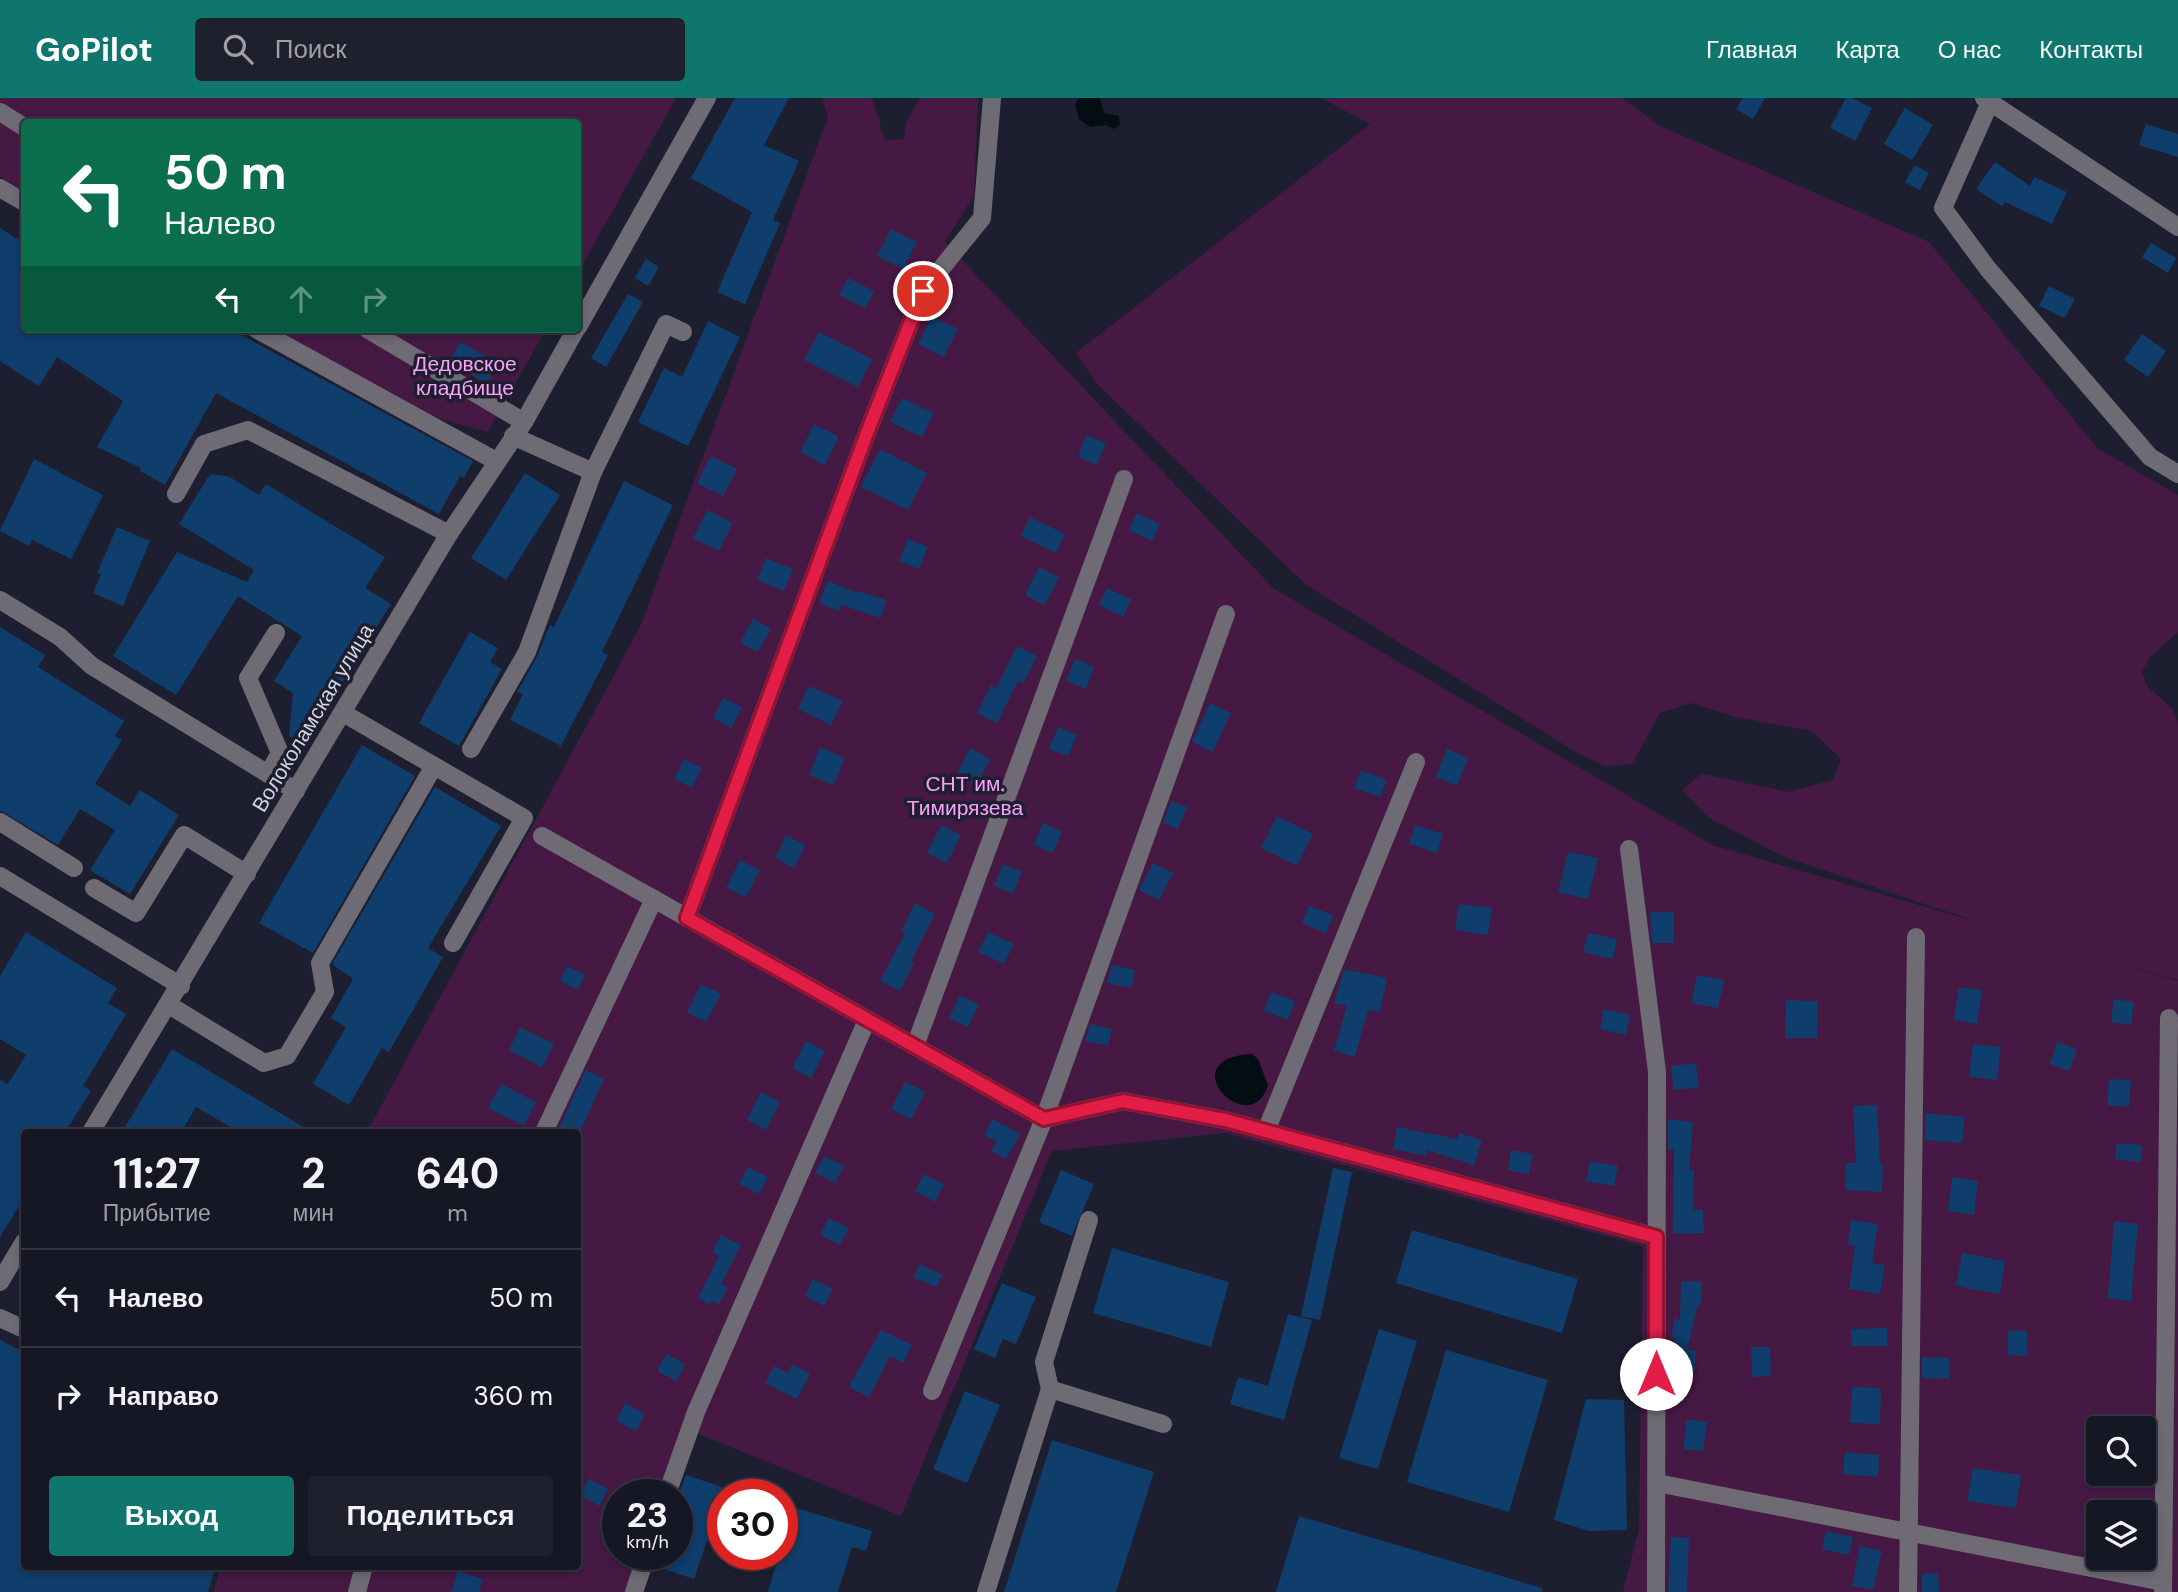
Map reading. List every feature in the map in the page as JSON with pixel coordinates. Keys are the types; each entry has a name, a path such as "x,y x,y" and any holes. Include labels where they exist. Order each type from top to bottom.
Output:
{"street":[{"name":"Волоколамская улица","path":"581,321 707,98"},
{"path":"687,918 867,433 923,291 982,218 992,98"},
{"path":"2178,227 1989,99 1943,208 1987,269 2150,457 2178,474"},
{"path":"0,112 21,125"},
{"path":"0,188 21,200"},
{"path":"471,749 527,652 593,472 666,324 684,332"},
{"path":"264,333 496,461"},
{"path":"373,333 519,429 593,472"},
{"name":"Волоколамская улица","path":"93,1129 181,986 449,534 519,429 574,333"},
{"path":"176,494 204,444 248,430 449,534"},
{"path":"915,1046 1124,479"},
{"path":"0,600 60,637 92,666 296,791"},
{"path":"932,1391 1044,1119 1226,614"},
{"path":"268,774 280,753 248,678 276,633"},
{"path":"343,713 524,818 453,943"},
{"path":"1265,1131 1416,762"},
{"path":"169,1005 264,1063 287,1056 325,992 320,963 434,766"},
{"path":"0,822 74,868"},
{"path":"94,887 136,913 184,835 247,874"},
{"path":"542,836 1044,1119 1123,1101 1225,1120 1656,1237"},
{"path":"1629,849 1657,1072 1656,1592"},
{"path":"0,876 181,986"},
{"path":"545,1129 654,899"},
{"path":"1908,1592 1916,937"},
{"path":"1657,1483 1908,1531 2163,1587 2169,1018"},
{"path":"672,1479 696,1412 867,1020"},
{"path":"986,1592 1050,1389 1044,1362 1089,1220"},
{"path":"0,1282 21,1247"},
{"path":"0,1318 21,1328"},
{"path":"1050,1389 1163,1424"},
{"path":"357,1592 363,1570"},
{"path":"634,1592 642,1570"}],"green space":[{"path":"0,98 676,98 581,268 581,119 21,119 21,188 0,177"},
{"name":"СНТ им. Тимирязева","path":"822,98 870,98 885,140 904,139 906,123 920,98 978,98 974,195 945,242 1274,589 1712,845 1984,924 1782,856 1708,817 1682,790 1702,774 1788,792 1833,780 1841,759 1812,731 1736,717 1691,703 1660,713 1632,764 1605,766 1581,755 1305,584 1097,384 1076,353 1370,124 1321,98 1622,98 1660,126 1929,242 2097,448 2178,495 2178,632 2150,657 2142,672 2148,687 2173,709 2178,723 2178,980 2110,961 2178,981 2178,1592 1623,1592 1639,1529 1643,1246 1225,1133 1052,1151 901,1516 691,1431 674,1479 602,1479 602,1570 645,1570 637,1592 214,1592 219,1570 581,1570 581,1129 369,1129 641,625 828,117"},
{"name":"Дедовское кладбище","path":"280,333 544,333 488,432 430,416"}],"shaded area":[{"path":"1079,98 1100,98 1104,113 1119,116 1120,125 1114,129 1106,125 1090,127 1079,119 1075,104"},
{"path":"1252,1054 1258,1059 1268,1085 1259,1100 1247,1105 1233,1102 1222,1093 1216,1081 1217,1069 1228,1059"}],"building":[{"path":"735,98 789,98 764,145 799,161 773,220 780,223 745,304 717,292 752,212 691,178"},
{"path":"1743,98 1765,98 1753,119 1736,109"},
{"path":"1846,98 1852,98 1872,108 1855,141 1830,128"},
{"path":"1905,108 1933,125 1912,160 1884,144"},
{"path":"2146,124 2178,134 2178,157 2139,145"},
{"path":"1995,162 2030,186 2034,177 2067,192 2052,224 2005,202 2002,206 1976,189"},
{"path":"1915,165 1929,173 1920,190 1905,182"},
{"path":"0,228 21,241 21,333 237,333 473,461 464,478 460,476 439,514 216,393 165,485 140,471 141,468 97,447 123,401 57,357 39,386 0,361"},
{"path":"891,229 917,242 903,269 877,256"},
{"path":"2151,243 2176,258 2168,273 2142,257"},
{"path":"646,259 659,267 648,286 635,278"},
{"path":"848,278 874,291 865,308 839,295"},
{"path":"2049,286 2075,299 2065,318 2039,306"},
{"path":"628,294 643,302 606,367 591,358"},
{"path":"932,316 958,329 944,357 918,344"},
{"path":"708,321 740,337 688,446 638,422 664,368 682,377"},
{"path":"819,332 872,359 858,387 804,360"},
{"path":"2142,334 2166,351 2148,377 2124,360"},
{"path":"460,342 497,362 487,383 449,363"},
{"path":"902,398 934,413 922,437 890,422"},
{"path":"814,424 839,437 825,465 800,452"},
{"path":"1086,435 1106,443 1097,465 1078,457"},
{"path":"880,449 927,473 908,510 861,487"},
{"path":"711,456 737,469 723,496 697,483"},
{"path":"34,459 103,495 71,559 32,540 29,546 0,531"},
{"path":"525,473 560,495 506,580 471,558"},
{"path":"210,474 228,476 259,495 266,484 385,557 365,588 391,604 304,745 289,736 293,693 274,681 302,636 238,596 176,695 113,656 177,552 247,582 254,570 179,524"},
{"path":"624,481 673,505 602,652 608,655 561,746 510,720 523,694 517,692 537,657 550,625 554,627"},
{"path":"707,510 733,523 719,551 693,538"},
{"path":"1137,513 1160,524 1152,541 1129,530"},
{"path":"1030,517 1065,534 1056,553 1021,536"},
{"path":"117,527 150,541 123,606 93,593 101,574 97,573"},
{"path":"908,539 928,547 919,569 899,561"},
{"path":"766,558 793,569 784,591 757,580"},
{"path":"1039,567 1059,577 1045,605 1025,595"},
{"path":"828,581 857,593 858,591 886,600 881,618 841,605 839,611 819,603"},
{"path":"1107,588 1131,599 1123,617 1099,605"},
{"path":"753,619 771,628 758,652 740,643"},
{"path":"0,627 45,655 38,667 124,721 115,736 122,740 95,784 130,806 140,790 179,815 130,894 90,870 115,830 80,809 58,845 0,810"},
{"path":"470,632 498,648 490,662 502,669 459,746 419,723"},
{"path":"1017,646 1037,656 1023,684 1018,681 997,723 977,713 991,685 996,688"},
{"path":"1075,659 1094,667 1086,689 1066,681"},
{"path":"809,686 843,701 831,725 798,709"},
{"path":"723,698 742,707 731,728 713,718"},
{"path":"1210,703 1231,713 1213,752 1192,742"},
{"path":"1058,727 1077,735 1068,756 1049,749"},
{"path":"362,745 415,776 313,953 259,923"},
{"path":"820,747 845,758 834,785 809,775"},
{"path":"970,748 990,759 976,786 956,776"},
{"path":"1447,749 1468,758 1457,786 1436,777"},
{"path":"684,759 702,768 692,788 674,779"},
{"path":"1361,770 1387,780 1380,797 1354,788"},
{"path":"435,787 501,826 428,948 443,957 389,1052 382,1048 349,1105 313,1084 346,1027 331,1018 353,979 332,964"},
{"path":"1171,801 1187,807 1178,829 1163,823"},
{"path":"1277,816 1313,834 1297,866 1261,848"},
{"path":"1043,823 1062,831 1053,853 1034,845"},
{"path":"941,825 961,835 947,863 927,853"},
{"path":"1415,825 1443,834 1437,853 1409,844"},
{"path":"786,835 805,845 794,868 775,858"},
{"path":"1568,852 1598,858 1588,899 1558,892"},
{"path":"740,860 760,870 746,897 726,888"},
{"path":"1153,863 1173,873 1159,900 1139,890"},
{"path":"1003,864 1022,872 1013,894 994,886"},
{"path":"915,903 935,914 911,961 914,963 900,991 880,981 905,933 901,931"},
{"path":"1459,904 1492,908 1488,935 1455,930"},
{"path":"1309,906 1333,915 1326,933 1302,923"},
{"path":"1650,912 1674,912 1674,943 1652,943"},
{"path":"26,932 117,988 108,1003 126,1014 83,1086 91,1091 67,1129 21,1129 21,1203 0,1237 0,1080 8,1084 26,1055 0,1039 0,976"},
{"path":"988,932 1014,944 1004,964 978,952"},
{"path":"1588,933 1617,939 1613,959 1583,952"},
{"path":"1112,965 1135,970 1131,988 1107,983"},
{"path":"567,966 585,975 578,990 560,981"},
{"path":"1344,969 1387,978 1380,1012 1368,1010 1355,1057 1334,1051 1347,1006 1334,1003"},
{"path":"1697,975 1724,980 1718,1008 1691,1003"},
{"path":"701,984 721,994 706,1022 687,1012"},
{"path":"1959,987 1982,990 1977,1024 1954,1020"},
{"path":"1271,992 1295,1001 1288,1020 1264,1011"},
{"path":"960,995 979,1005 968,1027 949,1018"},
{"path":"2114,999 2134,1002 2131,1025 2111,1022"},
{"path":"1786,1000 1818,1001 1817,1038 1785,1038"},
{"path":"1604,1009 1630,1015 1626,1035 1600,1029"},
{"path":"1090,1024 1112,1029 1108,1045 1085,1041"},
{"path":"520,1027 554,1044 542,1067 509,1050"},
{"path":"806,1041 825,1051 811,1078 792,1068"},
{"path":"2057,1042 2077,1049 2069,1071 2050,1064"},
{"path":"1973,1044 2001,1047 1997,1080 1969,1077"},
{"path":"172,1049 307,1129 234,1129 196,1107 183,1129 124,1129"},
{"path":"1696,1063 1699,1087 1674,1090 1671,1066"},
{"path":"586,1070 604,1079 581,1129 559,1128"},
{"path":"2109,1079 2131,1080 2129,1107 2107,1105"},
{"path":"905,1082 925,1092 911,1119 891,1109"},
{"path":"501,1084 536,1102 524,1126 488,1108"},
{"path":"761,1092 780,1102 766,1130 747,1120"},
{"path":"1877,1105 1880,1164 1883,1164 1882,1192 1845,1190 1846,1163 1856,1163 1853,1106"},
{"path":"1925,1113 1965,1117 1962,1143 1925,1140"},
{"path":"993,1119 1020,1134 1006,1159 991,1151 997,1142 984,1135"},
{"path":"1668,1119 1693,1122 1689,1170 1694,1170 1693,1210 1703,1210 1704,1233 1673,1234 1674,1150 1668,1149"},
{"path":"1397,1127 1457,1139 1459,1133 1482,1140 1474,1165 1427,1150 1426,1156 1393,1149"},
{"path":"2117,1143 2142,1145 2141,1162 2115,1159"},
{"path":"1511,1150 1533,1154 1529,1174 1508,1170"},
{"path":"824,1156 844,1166 835,1183 815,1173"},
{"path":"1590,1161 1618,1166 1614,1186 1586,1181"},
{"path":"748,1167 768,1177 759,1194 739,1184"},
{"path":"1333,1168 1352,1172 1320,1320 1301,1316"},
{"path":"1061,1170 1094,1184 1072,1236 1039,1222"},
{"path":"924,1174 944,1184 935,1202 915,1191"},
{"path":"1952,1177 1978,1181 1974,1215 1948,1211"},
{"path":"829,1218 849,1228 840,1245 820,1235"},
{"path":"1851,1220 1878,1224 1872,1263 1885,1265 1880,1294 1849,1289 1855,1246 1848,1245"},
{"path":"2114,1221 2138,1224 2131,1301 2108,1298"},
{"path":"1412,1230 1578,1279 1562,1333 1396,1283"},
{"path":"721,1235 741,1245 721,1284 728,1287 719,1304 712,1301 710,1304 698,1298 719,1256 712,1252"},
{"path":"1112,1248 1229,1282 1211,1347 1093,1313"},
{"path":"1962,1253 2005,1261 2000,1294 1956,1286"},
{"path":"919,1264 942,1274 937,1287 914,1278"},
{"path":"813,1279 833,1289 824,1306 805,1296"},
{"path":"1681,1281 1702,1282 1701,1305 1698,1305 1687,1350 1696,1351 1694,1374 1681,1372 1681,1376 1672,1375 1675,1337 1671,1337 1675,1318 1680,1320"},
{"path":"1002,1283 1036,1297 1016,1344 1003,1339 995,1358 974,1349"},
{"path":"1288,1314 1312,1320 1284,1420 1230,1404 1238,1377 1268,1386"},
{"path":"1887,1328 1887,1346 1852,1346 1851,1329"},
{"path":"1379,1329 1417,1341 1378,1469 1339,1458"},
{"path":"881,1330 912,1345 903,1363 890,1356 869,1397 849,1387"},
{"path":"2008,1330 2027,1331 2027,1356 2008,1355"},
{"path":"0,1340 21,1350 21,1570 214,1572 208,1592 0,1592"},
{"path":"1751,1347 1770,1347 1771,1376 1752,1377"},
{"path":"1446,1350 1548,1380 1509,1512 1407,1482"},
{"path":"666,1354 685,1364 677,1381 657,1371"},
{"path":"1922,1357 1950,1358 1949,1379 1922,1378"},
{"path":"792,1364 810,1374 797,1399 765,1383 774,1366 788,1373"},
{"path":"1852,1387 1881,1388 1880,1424 1850,1423"},
{"path":"965,1391 1000,1405 967,1483 933,1469"},
{"path":"1586,1399 1624,1400 1627,1530 1589,1531 1554,1520"},
{"path":"625,1403 645,1414 636,1431 616,1421"},
{"path":"1687,1419 1707,1422 1703,1451 1683,1449"},
{"path":"1052,1440 1154,1472 1116,1592 1004,1592"},
{"path":"1845,1452 1879,1455 1878,1477 1843,1474"},
{"path":"1973,1468 2021,1475 2016,1508 1967,1501"},
{"path":"686,1475 707,1482 707,1541 694,1579 667,1570 693,1570 693,1479 684,1479"},
{"path":"589,1479 602,1486 600,1506 581,1496"},
{"path":"798,1509 872,1531 866,1551 852,1547 838,1592 768,1592 774,1570 798,1570"},
{"path":"1299,1516 1542,1588 1542,1592 1276,1592"},
{"path":"1826,1531 1853,1537 1849,1555 1822,1549"},
{"path":"1671,1537 1689,1538 1687,1592 1668,1592"},
{"path":"1860,1546 1882,1551 1873,1590 1852,1586"},
{"path":"458,1571 483,1579 479,1592 451,1592"},
{"path":"1938,1573 1939,1592 1922,1592 1922,1574"}],"route":[{"path":"923,291 867,433 687,918 1044,1119 1123,1101 1225,1120 1656,1237 1656,1374"}]}
